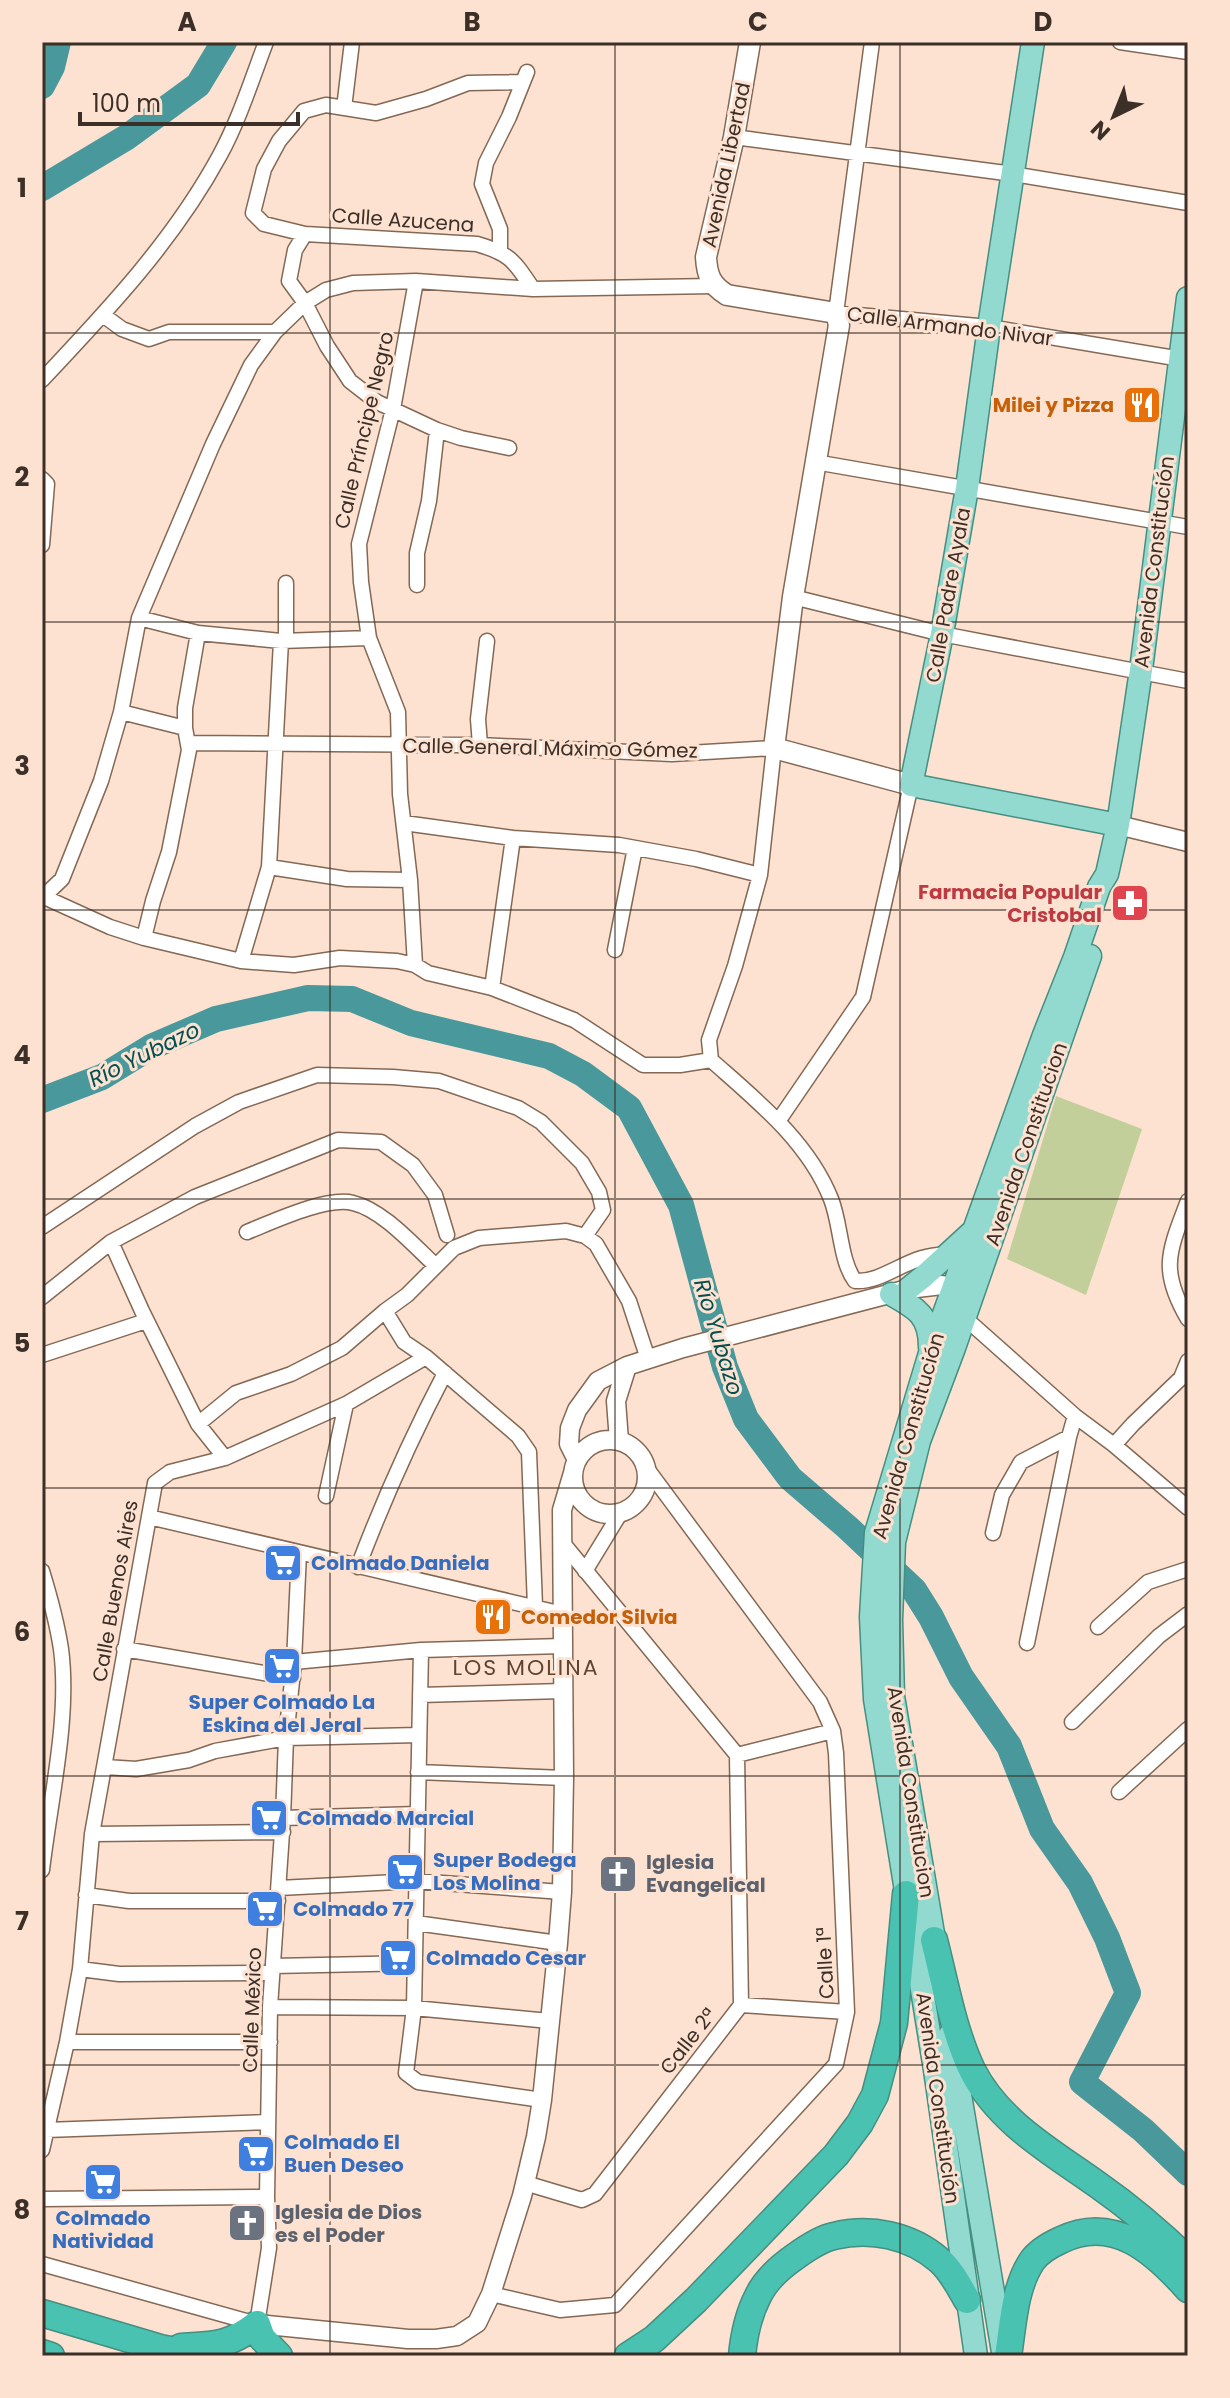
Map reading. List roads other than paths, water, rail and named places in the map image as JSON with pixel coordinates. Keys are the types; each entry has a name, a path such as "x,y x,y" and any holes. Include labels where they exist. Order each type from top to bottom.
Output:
{"highway":[{"path":"628,2356 654,2339 696,2300 836,2155 860,2123 875,2095 894,2023 906,1894"},
{"path":"934,1940 956,2026 972,2071 995,2103 1019,2130 1150,2224 1188,2260"},
{"path":"1006,2356 1021,2283 1033,2260 1047,2246 1068,2237 1088,2232 1107,2232 1123,2237 1146,2247 1188,2289"},
{"path":"742,2356 746,2324 758,2295 778,2269 813,2244 833,2236 893,2234 940,2260 967,2300"},
{"path":"42,2313 160,2348 200,2356"},
{"path":"160,2348 229,2342 257,2324 262,2338 279,2356"},
{"path":"42,2353 51,2356"}],"main road":[{"name":"Avenida Libertad","path":"714,286 707,273 706,257 734,137 750,42"},
{"name":"Calle Padre Ayala","path":"911,785 942,634 967,488 1033,42"},
{"name":"Calle Armando Nivar","path":"714,286 727,295 836,313"},
{"name":"Avenida Constitución","path":"885,1537 930,1353 963,1292 955,1259 974,1229 1099,887 1107,874 1118,825 1141,670 1184,359 1188,298"},
{"path":"774,748 793,597 839,325 836,313"},
{"name":"Calle General Máximo Gómez","path":"774,748 911,785 1118,825"},
{"name":"Avenida Constitucion","path":"1006,2356 934,1940 884,1697 891,1620 885,1537 965,1318 963,1292 1065,1033 1110,889 1107,874"},
{"path":"930,1353 927,1323 921,1314 895,1293 955,1259"},
{"name":"Avenida Constitución","path":"884,1697 906,1894 976,2356"}],"street":[{"path":"42,380 103,315 171,234 220,154 266,42"},
{"path":"344,108 352,42"},
{"path":"836,313 872,42"},
{"path":"1120,42 1188,52"},
{"path":"305,234 264,224 253,213 264,169 279,141 304,111 326,105 376,113 468,83 525,77 486,163 482,184 500,229 500,251 513,260 533,289"},
{"path":"734,137 1013,174 1188,203"},
{"name":"Calle Azucena","path":"500,251 477,244 305,234 295,250 289,281 350,381 377,402 437,430 509,448"},
{"path":"711,1060 680,1065 643,1065 574,1020 492,988 428,973 415,965 340,958 294,965 241,961 144,938 43,898 62,879 101,781 121,712 139,618 213,444 251,365 275,332 305,303 326,290 353,283 416,281 533,289 714,286"},
{"name":"Calle Príncipe Negro","path":"415,965 410,880 400,794 398,712 369,638 359,544 393,409 416,281"},
{"name":"Calle Armando Nivar","path":"836,313 989,327 1184,359"},
{"path":"103,315 122,329 149,339 169,332 275,332"},
{"path":"417,585 417,553 429,501 437,430"},
{"path":"815,462 1188,527"},
{"path":"42,479 47,484 42,545"},
{"path":"241,961 269,867 286,583"},
{"path":"793,597 942,634 1188,681"},
{"path":"139,618 198,633 283,640 369,638"},
{"path":"144,938 169,852 187,736 185,708 198,633"},
{"path":"480,745 478,719 487,641"},
{"name":"Calle General Máximo Gómez","path":"121,712 187,736 276,744 480,745 672,754 774,748"},
{"path":"774,748 760,875 735,966 709,1040 711,1060 779,1120 821,1175 839,1218 848,1271 855,1281 868,1282 910,1261 930,1255 955,1259"},
{"name":"Calle Padre Ayala","path":"779,1120 863,997 911,785"},
{"path":"404,823 513,838 619,845 760,875"},
{"name":"Calle General Máximo Gómez","path":"1118,825 1188,842"},
{"path":"492,988 513,838"},
{"path":"615,950 635,848"},
{"path":"269,867 347,879 410,880"},
{"path":"42,1227 195,1126 239,1102 317,1075 439,1081 518,1108 541,1122 582,1163 599,1192 603,1210 585,1236"},
{"path":"42,1297 111,1242 195,1197 338,1140 381,1142 413,1165 435,1195 447,1235"},
{"path":"1188,1201 1172,1244 1169,1277 1175,1298 1188,1319"},
{"path":"247,1232 325,1204 351,1202 370,1210 436,1266"},
{"path":"198,1424 236,1393 291,1374 342,1348 407,1295 454,1248 479,1238 566,1231 585,1236 596,1244 629,1301 648,1359"},
{"path":"111,1242 146,1321 198,1424 225,1458"},
{"path":"42,2264 257,2324 408,2339 457,2336 477,2323 491,2294 525,2183 542,2100 562,1892 562,1510 575,1466 587,1447 602,1440 619,1441 630,1446 645,1466 647,1480 643,1494 634,1505 621,1512 607,1514 593,1510 581,1500 574,1487 575,1466 569,1444 570,1428 577,1410 598,1381 627,1366 683,1348 895,1293 942,1285 963,1292"},
{"path":"385,1311 404,1342 426,1357 518,1436 529,1452 535,1606"},
{"path":"965,1318 1075,1416 1188,1508"},
{"path":"42,1355 146,1321"},
{"name":"Calle Buenos Aires","path":"42,2150 80,1969 92,1834 155,1483 170,1472 225,1458 346,1404 426,1357"},
{"path":"1114,1445 1133,1424 1184,1381 1188,1361"},
{"path":"619,1441 616,1401 627,1366"},
{"path":"358,1567 418,1424 445,1373"},
{"path":"326,1496 346,1404"},
{"path":"1027,1643 1075,1416"},
{"path":"993,1533 1002,1495 1021,1462 1069,1437"},
{"name":"Calle 1ª","path":"491,2294 560,2310 615,2305 836,2064 847,2012 833,1731 820,1702 645,1466"},
{"path":"585,1571 621,1512"},
{"path":"149,1517 563,1614"},
{"path":"561,1542 737,1755 833,1731"},
{"name":"Calle México","path":"257,2324 269,2248 270,2007 299,1553"},
{"path":"1098,1627 1148,1582 1188,1569"},
{"path":"42,1571 61,1651 62,1700 42,1870"},
{"path":"1072,1722 1159,1636 1188,1614"},
{"path":"294,1662 421,1650 563,1646"},
{"path":"124,1649 293,1678"},
{"path":"421,1650 414,2008 406,2073 418,2082 542,2100"},
{"path":"420,1695 563,1691"},
{"path":"1119,1792 1188,1729"},
{"path":"105,1767 136,1769 286,1738 419,1735"},
{"name":"Calle 2ª","path":"525,2183 582,2200 595,2194 741,2005 737,1755"},
{"path":"418,1772 564,1778"},
{"path":"92,1834 283,1825 418,1814"},
{"path":"86,1895 129,1901 278,1894 416,1881 562,1892"},
{"path":"416,1923 558,1943"},
{"path":"80,1969 119,1974 415,1963"},
{"path":"741,2005 847,2012"},
{"path":"270,2007 414,2008 549,2021"},
{"path":"67,2042 270,2042"},
{"path":"46,2130 268,2122"},
{"path":"42,2199 267,2197"}],"waterway":[{"path":"42,86 52,67 58,42"},
{"path":"42,188 127,137 198,85 224,42"},
{"name":"Río Yubazo","path":"42,1100 102,1077 151,1047 216,1019 308,998 352,999 411,1023 549,1056 583,1074 629,1108 681,1205 725,1367 746,1419 790,1478 914,1590 961,1677 1009,1746 1042,1829 1080,1883 1107,1938 1128,1993 1082,2082 1143,2130 1188,2173"}],"place":[{"name":"Milei y Pizza","path":"1142,405"},
{"name":"Farmacia Popular Cristobal","path":"1130,903"},
{"name":"Colmado Daniela","path":"283,1563"},
{"name":"Comedor Silvia","path":"493,1617"},
{"name":"Super Colmado La Eskina del Jeral","path":"282,1666"},
{"name":"Colmado Marcial","path":"269,1818"},
{"name":"Super Bodega Los Molina","path":"405,1872"},
{"name":"Iglesia Evangelical","path":"618,1874"},
{"name":"Colmado 77","path":"265,1909"},
{"name":"Colmado Cesar","path":"398,1958"},
{"name":"Colmado El Buen Deseo","path":"256,2154"},
{"name":"Colmado Natividad","path":"103,2182"},
{"name":"Iglesia de Dios es el Poder","path":"247,2223"}],"district":[{"name":"LOS MOLINA","path":"526,1667"}]}
